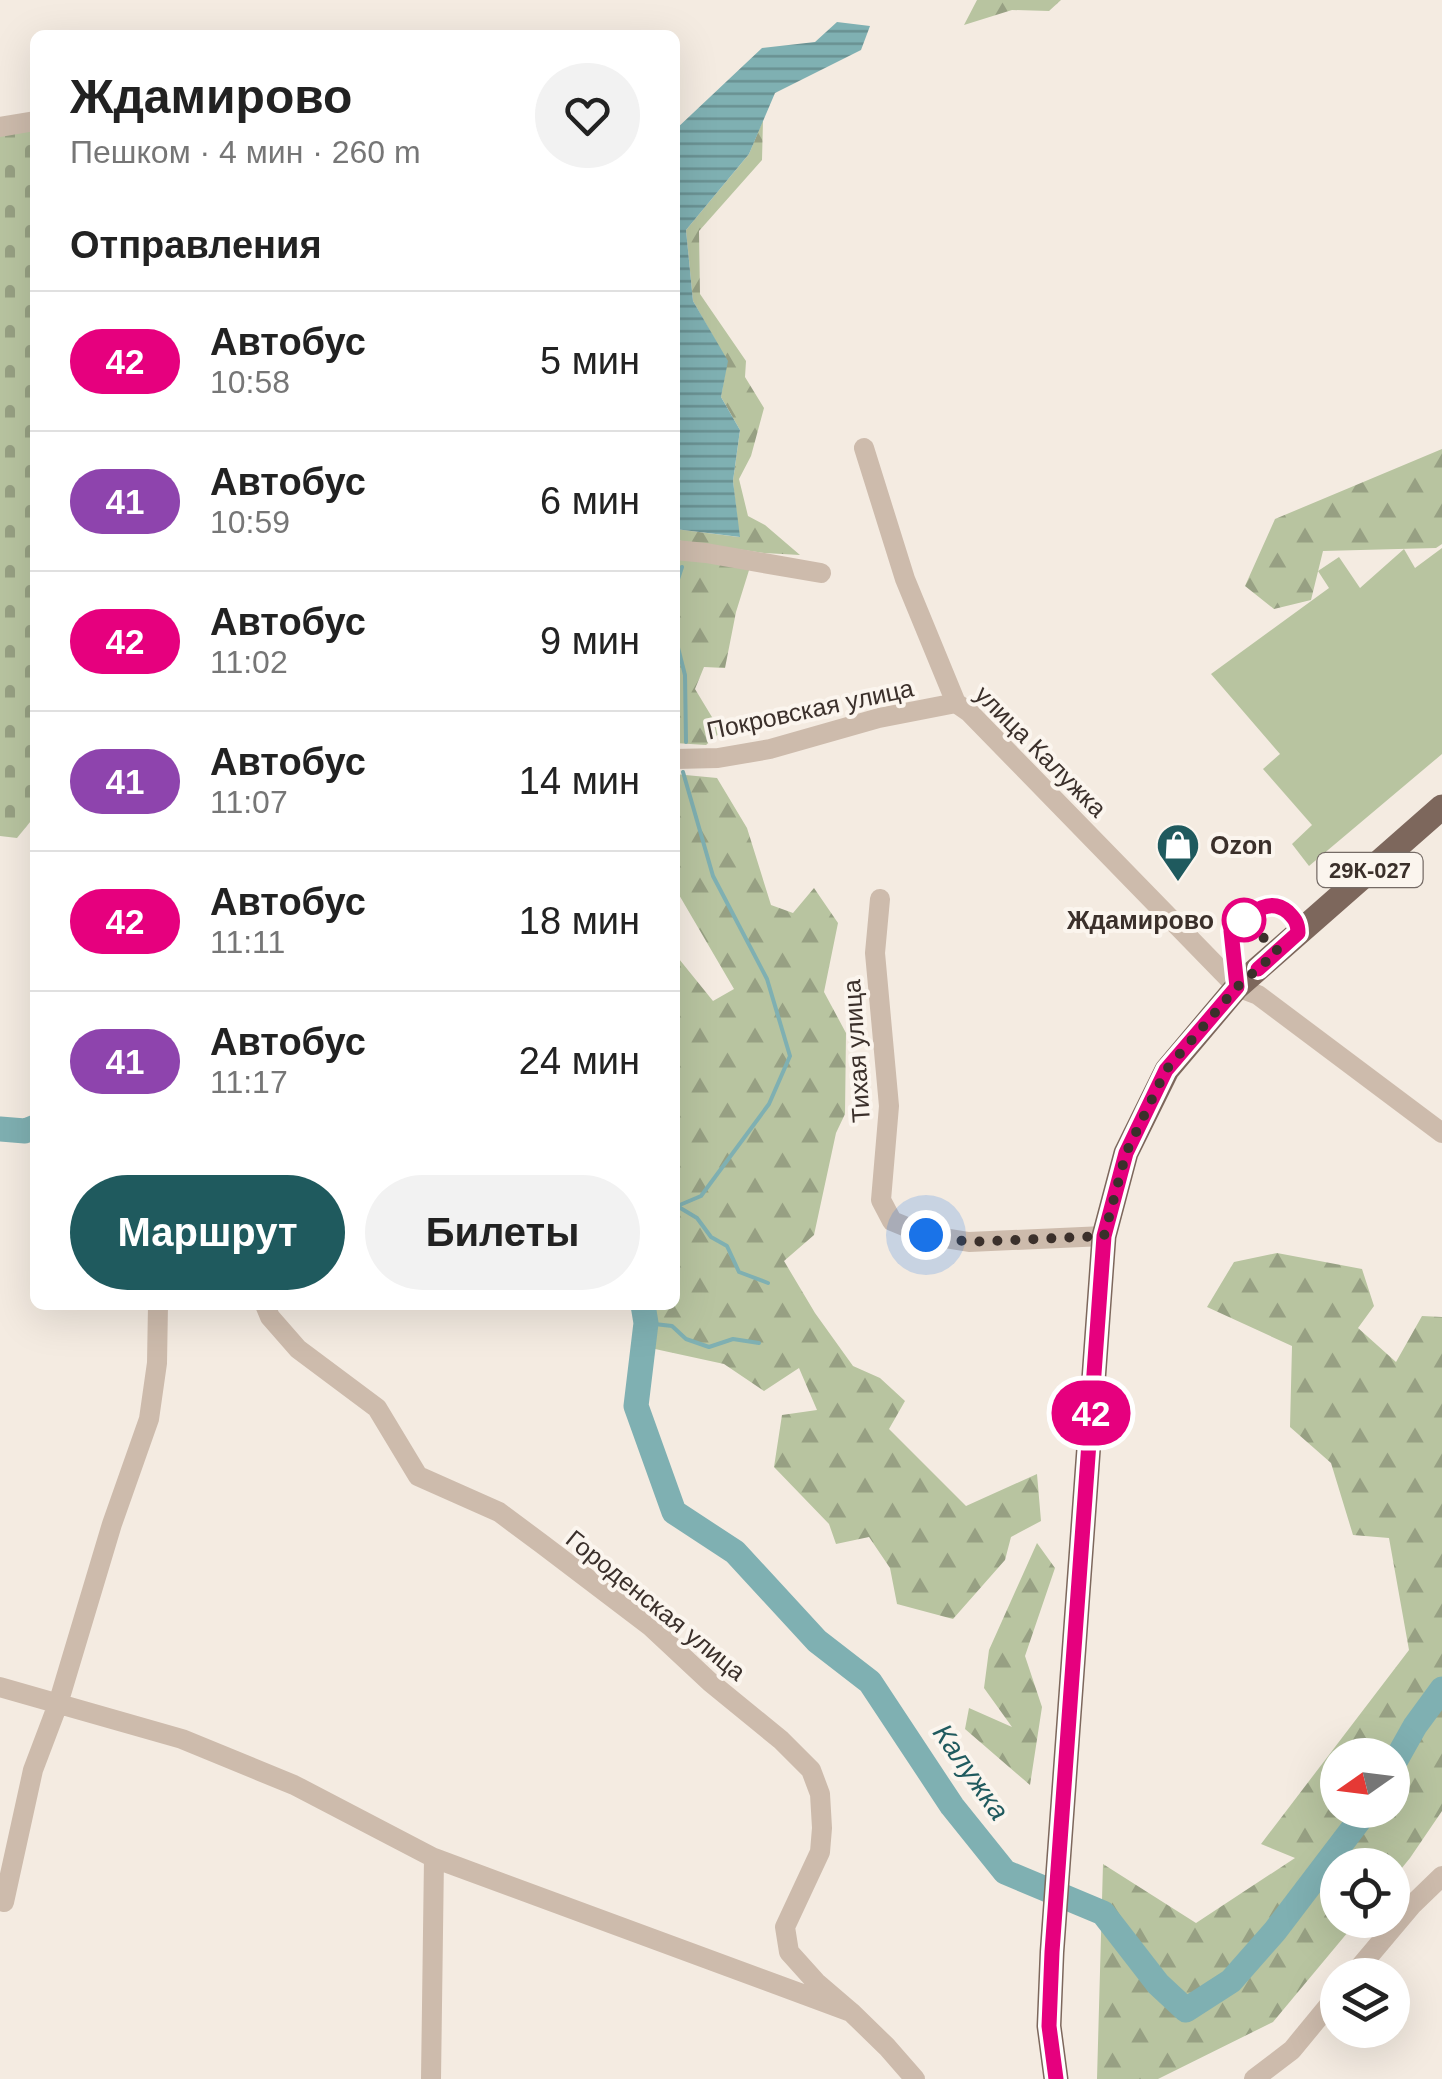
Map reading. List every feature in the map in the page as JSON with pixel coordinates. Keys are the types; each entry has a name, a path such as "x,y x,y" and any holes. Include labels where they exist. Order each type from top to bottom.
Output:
{"main road":[{"name":"29К-027","path":"1237,987 1442,808"},
{"path":"1056,2079 1049,2026 1052,1952 1104,1236 1126,1153 1166,1070 1237,987"}],"street":[{"path":"0,127 30,122"},
{"name":"улица Калужка","path":"864,448 905,579 956,702 1237,987 1258,995 1442,1134"},
{"path":"680,550 820,573"},
{"name":"Покровская улица","path":"680,759 718,758 770,749 879,718 956,702"},
{"name":"Тихая улица","path":"880,899 875,953 889,1106 881,1200 892,1220 926,1235 969,1242 1104,1236"},
{"path":"4,1902 33,1770 58,1704 112,1524 149,1419 157,1363 158,1310"},
{"name":"Городенская улица","path":"266,1310 298,1348 376,1408 418,1476 499,1512 542,1544 650,1626 811,1770 820,1794 820,1852 786,1927 789,1952 887,2046 915,2079"},
{"name":"Городенская улица","path":"0,1687 182,1739 294,1784 434,1858 851,2012"},
{"path":"431,2079 434,1858"},
{"path":"1367,1958 1442,1876"},
{"path":"1254,2079 1292,2050 1320,2016"}],"green space":[{"path":"977,0 1061,0 1049,11 1012,10 964,25"},
{"path":"763,120 762,160 699,231 700,294 746,361 745,377 764,408 751,456 739,479 748,516 800,555 680,541 680,530 739,537 733,481 740,430 721,397 727,361 693,301 686,230 749,154"},
{"path":"30,131 30,822 17,838 0,836 0,136"},
{"path":"1442,449 1442,544 1436,548 1323,551 1311,600 1274,609 1245,586 1275,519"},
{"path":"1442,548 1442,754 1309,866 1292,844 1312,825 1263,769 1280,754 1211,674 1329,588 1318,571 1339,557 1360,588 1404,549 1415,568"},
{"path":"680,559 750,567 725,668 704,667 695,689 721,732 706,745 680,743"},
{"path":"680,774 717,778 747,828 771,905 793,913 814,888 838,923 824,992 846,1033 845,1114 836,1133 814,1235 784,1261 853,1366 880,1378 905,1401 889,1429 966,1506 1037,1474 1041,1521 1011,1537 1005,1560 953,1619 897,1604 890,1568 869,1537 836,1544 829,1524 774,1467 782,1415 817,1410 799,1368 764,1391 724,1364 655,1349 654,1310 680,1310 680,960 713,1001 734,989 680,897"},
{"path":"1277,1253 1362,1269 1374,1306 1358,1328 1396,1362 1422,1316 1442,1317 1442,1811 1410,1858 1410,1848 1320,1848 1320,1938 1343,1938 1326,1958 1320,1958 1320,1966 1273,2022 1158,2079 1097,2079 1103,1864 1196,1923 1295,1858 1261,1844 1320,1767 1320,1828 1410,1828 1410,1738 1342,1738 1409,1650 1389,1538 1353,1535 1331,1463 1290,1427 1292,1346 1207,1307 1234,1262"},
{"path":"1037,1543 1055,1568 1025,1656 1042,1707 1030,1785 965,1729 969,1708 1012,1727 984,1688 989,1650"}],"water":[{"path":"837,22 870,26 861,50 775,93 749,154 686,230 693,301 728,361 721,397 740,430 733,481 740,537 680,530 680,125 762,48 815,42"}],"waterway":[{"path":"680,573 682,567"},
{"path":"680,656 685,675 686,742"},
{"path":"680,1205 701,1196 769,1104 790,1056 767,979 713,876 683,772"},
{"name":"Калужка","path":"0,1129 30,1129"},
{"path":"680,1208 697,1218 711,1237 727,1246 739,1272 768,1283"},
{"name":"Калужка","path":"644,1310 646,1323 636,1406 674,1512 735,1552 817,1641 870,1682 952,1806 1005,1872 1103,1913 1158,1984 1186,2010 1231,1981 1275,1931 1353,1828"},
{"path":"646,1323 672,1326 686,1339 709,1347 733,1339 759,1343"},
{"name":"Калужка","path":"1408,1738 1442,1689"}],"bus line":[{"name":"42","path":"1056,2079 1049,2026 1052,1952 1104,1236 1126,1153 1166,1070 1237,987 1231,931 1261,907 1281,906 1293,916 1298,933 1258,969"}],"place":[{"name":"Ozon","path":"1178,883"},
{"name":"Ждамирово","path":"1244,920"}],"route":[{"path":"926,1235 969,1242 1104,1236 1126,1153 1166,1070 1237,987 1278,951 1244,920"}]}
